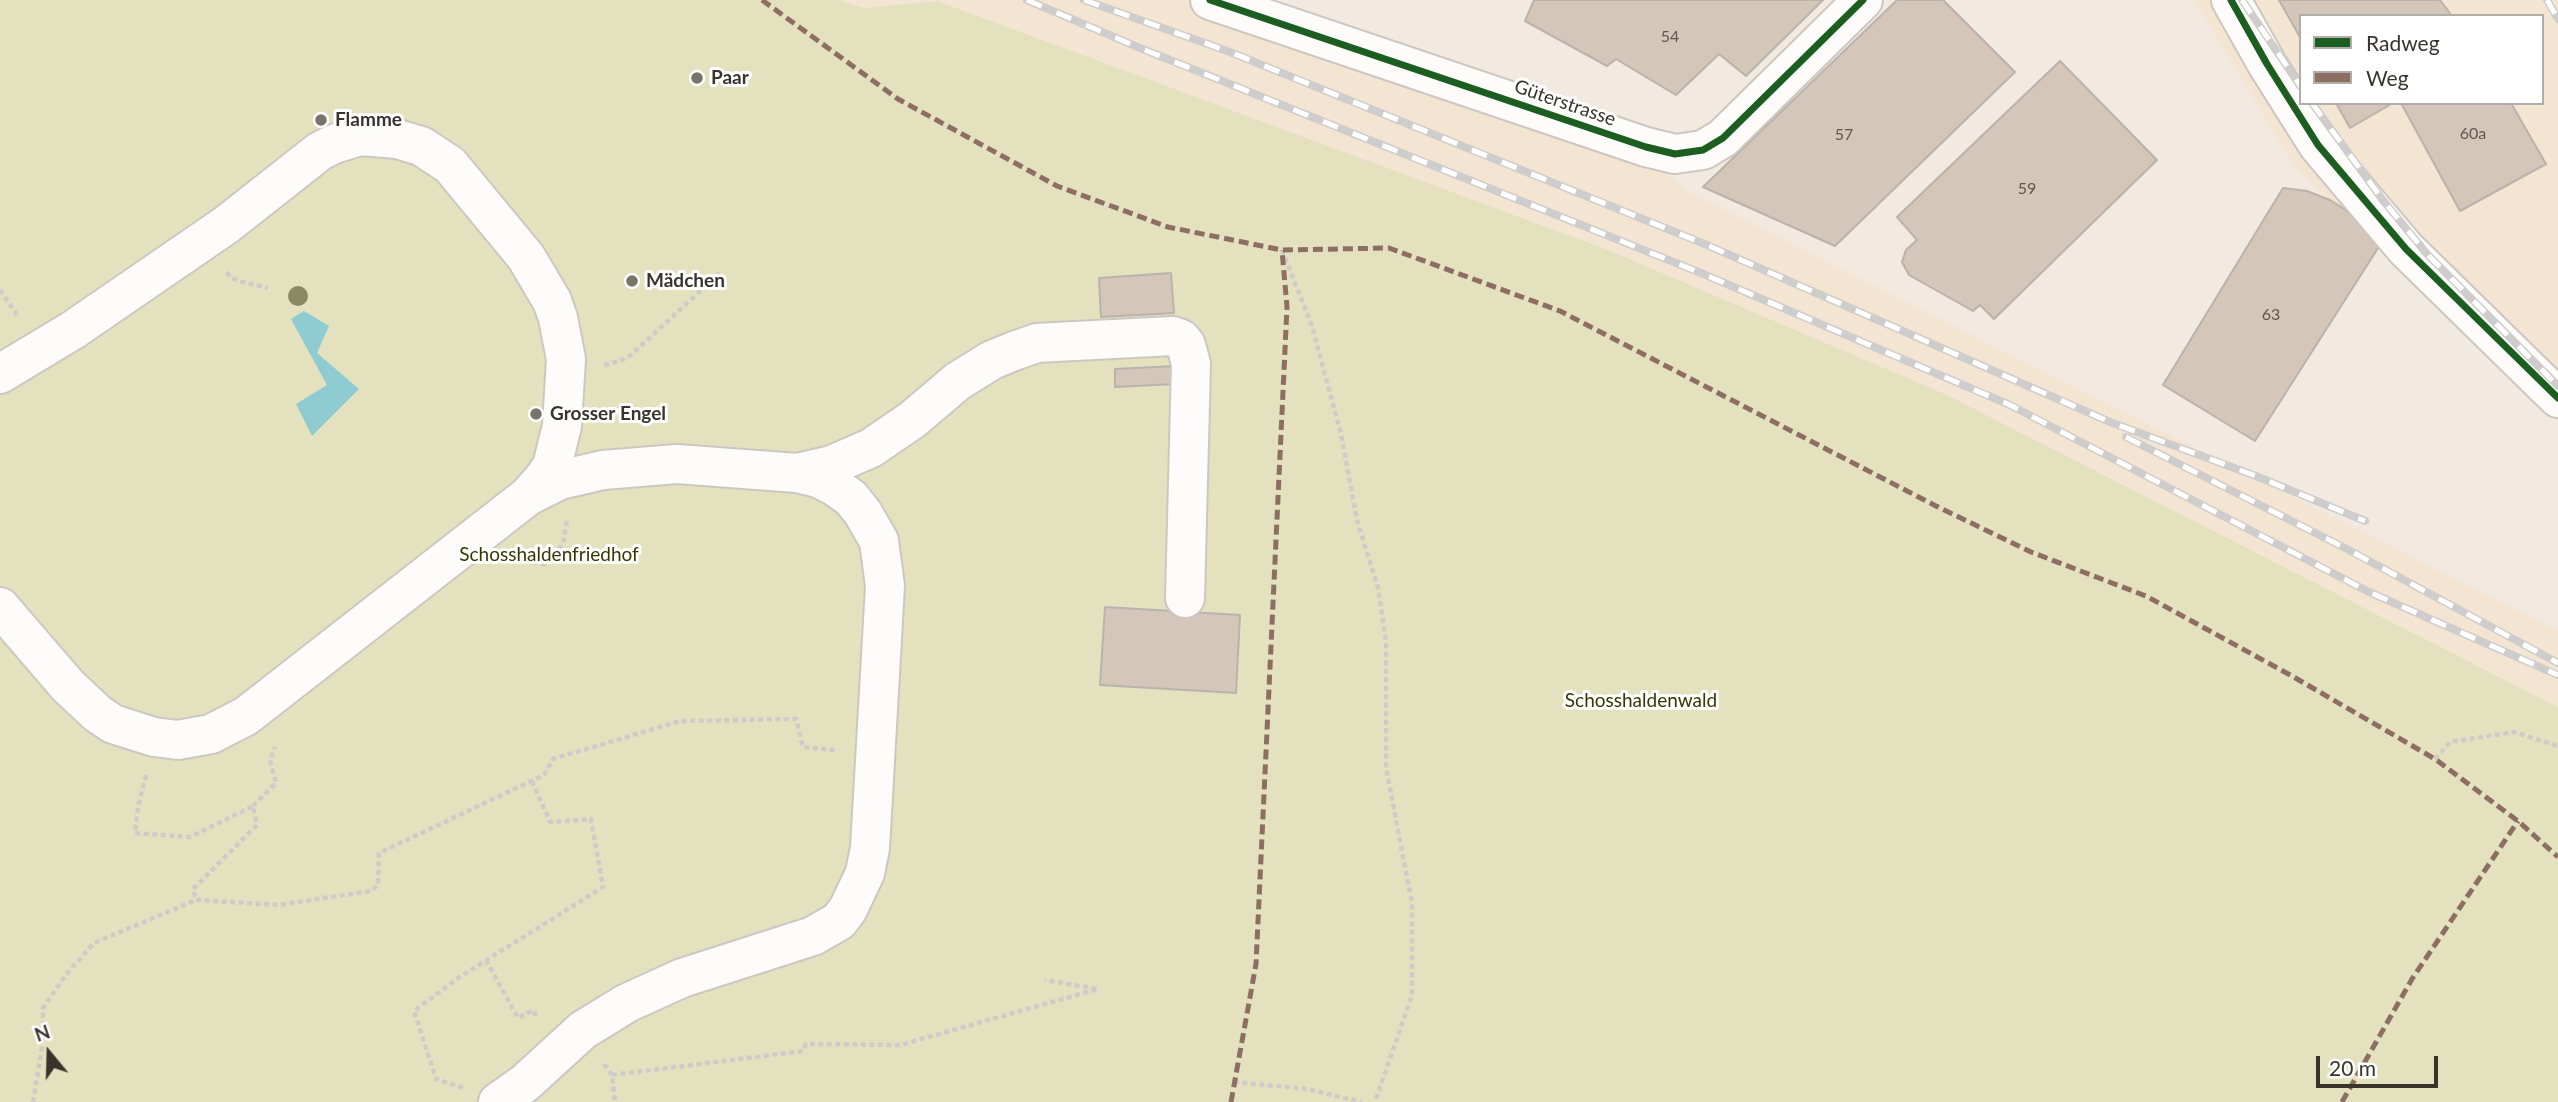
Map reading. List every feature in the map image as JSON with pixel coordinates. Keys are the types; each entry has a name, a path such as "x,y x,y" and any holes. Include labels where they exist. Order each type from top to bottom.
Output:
{"street":[{"name":"Güterstrasse","path":"1210,0 1646,147 1675,154 1703,150 1723,138 1863,0"},
{"path":"2231,0 2318,145 2406,249 2558,398"},
{"path":"0,374 73,330 215,233 320,151 347,139 372,136 397,138 437,155 457,174 526,257 545,286 558,318 566,370 558,447 544,479 528,496 269,700 229,725 202,736 178,740 160,739 113,724 97,714 68,686 0,607"},
{"path":"797,472 832,465 871,448 912,421 967,375 1014,351 1037,343 1173,335 1186,345 1191,364 1185,598"},
{"path":"485,1097 525,1083 583,1030 603,1016 655,989 813,936 839,921 848,909 865,873 870,848 885,586 879,541 863,513 850,498 818,478 797,472 677,464 631,466 560,480 528,496"}],"path":[{"path":"1282,250 1312,326 1341,434 1357,520 1378,588 1386,641 1386,768 1412,903 1412,995 1375,1102"},
{"path":"566,370 608,364 631,355 722,271"},
{"path":"231,278 268,288"},
{"path":"547,565 563,544 566,535 565,513"},
{"path":"33,1102 42,1048 43,1008 65,976 94,943 196,900 279,905 371,891 378,885 379,853 544,775 553,759 680,721 796,719 803,747 876,754"},
{"path":"2435,759 2450,742 2514,732 2558,746"},
{"path":"148,767 135,833 190,837 253,806 257,825 193,889 196,900"},
{"path":"485,1097 436,1079 414,1011 458,978 603,887 591,819 551,822 532,781"},
{"path":"486,960 518,1018 533,1010 558,1053"},
{"path":"612,1075 803,1051 806,1044 900,1045 1098,989 1045,980"},
{"path":"1234,1082 1307,1089 1362,1102"}],"shaded area":[{"path":"838,0 1183,0 1649,157 1687,191 2558,631 2558,707 1947,395 937,1 863,8"},
{"path":"2194,0 2558,0 2558,417 2294,166"}],"green space":[{"path":"0,0 838,0 863,8 937,1 1608,250 1947,395 2558,707 2558,1102 0,1102"}],"water":[{"path":"304,311 329,326 317,353 359,389 312,436 296,404 327,385 291,319"}],"building":[{"path":"1534,0 1823,0 1746,76 1719,54 1676,95 1616,59 1607,66 1525,21"},
{"path":"1897,0 1943,0 2015,72 1835,246 1703,187"},
{"path":"2279,0 2440,0 2450,14 2299,14 2299,35"},
{"path":"2060,61 2157,160 1994,319 1980,305 1973,311 1909,275 1902,262 1906,250 1917,240 1897,217"},
{"path":"2337,105 2390,105 2350,128"},
{"path":"2402,105 2512,105 2546,164 2460,211"},
{"path":"2283,188 2307,191 2330,200 2354,215 2380,245 2255,441 2163,385"},
{"path":"1171,273 1174,313 1101,317 1099,278"},
{"path":"1175,366 1176,384 1115,387 1115,369"},
{"path":"1105,607 1240,615 1236,693 1100,685"}],"railway":[{"path":"1027,0 1701,273 2010,405 2369,592 2558,675"},
{"path":"1084,0 1230,52 1707,245 2110,422 2256,476 2365,521"},
{"path":"2242,0 2299,84"},
{"path":"2547,0 2558,19"},
{"path":"2313,105 2382,199 2427,254 2558,386"},
{"path":"2126,437 2345,548 2558,663"}],"marked path":[{"path":"762,0 898,99 1057,186 1168,227 1282,250 1389,248 1560,311 1936,506 2031,552 2146,596 2435,759 2518,821 2558,857"},
{"path":"1231,1102 1256,964 1287,307 1282,250"},
{"path":"2342,1102 2412,979 2518,821"}],"cycle path":[{"path":"1210,0 1646,147 1675,154 1703,150 1723,138 1863,0"},
{"path":"2231,0 2318,145 2406,249 2558,398"}],"place":[{"name":"Paar","path":"697,78"},
{"name":"Flamme","path":"321,120"},
{"name":"Mädchen","path":"632,281"},
{"name":"Grosser Engel","path":"536,414"}],"park label":[{"name":"Schosshaldenfriedhof","path":"549,555"},
{"name":"Schosshaldenwald","path":"1641,701"}]}
